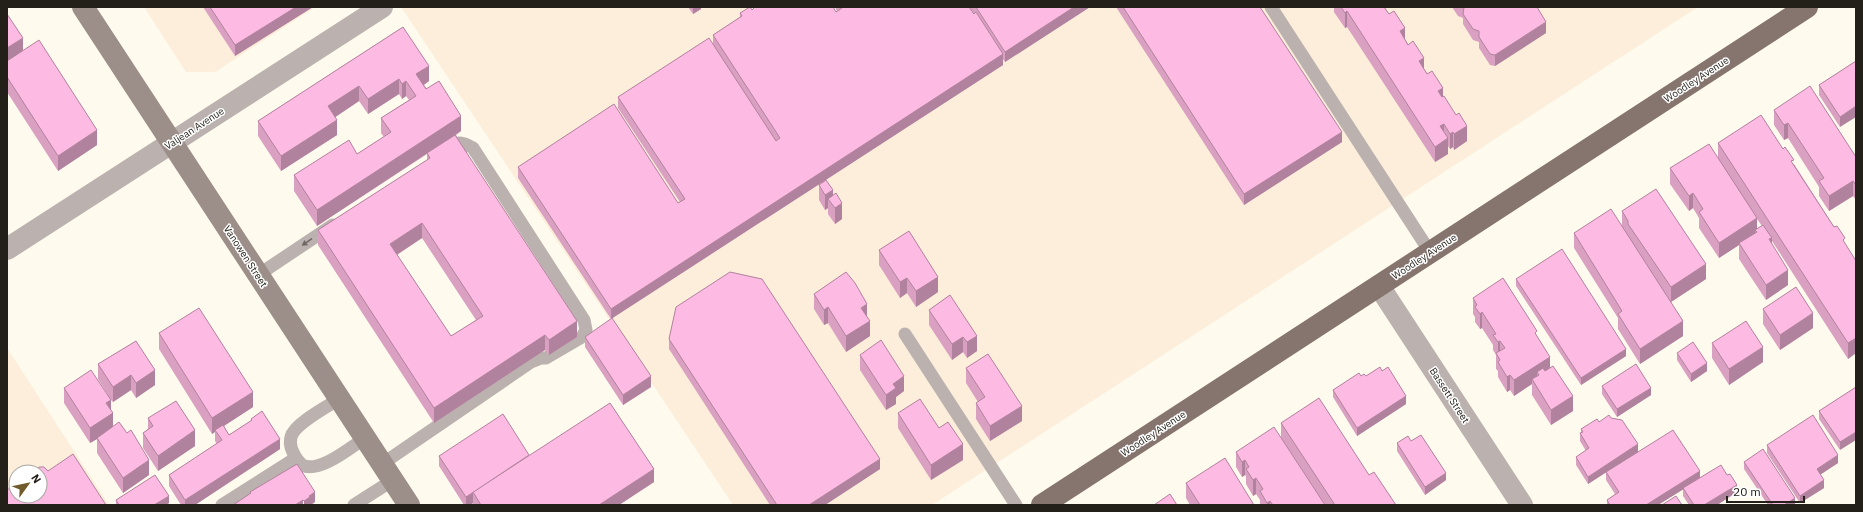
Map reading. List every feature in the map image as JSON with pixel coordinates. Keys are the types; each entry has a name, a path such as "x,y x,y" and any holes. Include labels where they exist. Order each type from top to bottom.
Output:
{"main road":[{"name":"Vanowen Street","path":"83,7 409,505"},
{"name":"Woodley Avenue","path":"1042,505 1806,7"}],"street":[{"name":"Valjean Avenue","path":"7,249 382,7"},
{"name":"Bassett Street","path":"1379,286 1522,505"}],"lane":[{"path":"1271,7 1430,252"},
{"path":"354,505 387,472 531,362 541,358 546,358 582,337 586,330 584,320 473,148 464,142 456,143 436,156"},
{"path":"258,275 345,216"},
{"path":"905,334 1016,505"},
{"path":"340,399 298,427 291,436 291,448 296,458 302,465 313,467 324,464 365,438"},
{"path":"222,505 296,458"}],"shaded area":[{"path":"144,7 315,7 215,72 186,72"},
{"path":"401,7 1698,7 932,505 733,505"},
{"path":"7,348 109,505 7,505"}],"building":[{"path":"210,7 296,7 235,45"},
{"path":"750,7 752,10 755,7 833,7 836,12 842,8 841,7 969,7 974,14 976,12 1003,54 611,309 518,167 614,104 678,203 685,199 618,97 709,38 776,141 780,138 713,35 742,16 740,13"},
{"path":"976,7 1074,7 1005,52"},
{"path":"1123,7 1260,7 1342,132 1244,194"},
{"path":"1341,7 1384,7 1389,14 1394,11 1405,28 1400,31 1408,45 1413,41 1424,58 1419,61 1427,74 1432,71 1443,88 1438,91 1442,97 1444,96 1456,115 1459,113 1467,126 1454,134 1453,132 1450,134 1444,124 1440,126 1448,138 1435,147 1347,11 1345,13"},
{"path":"1461,7 1537,7 1546,22 1495,55 1490,54 1479,37 1479,31 1473,29 1463,14 1464,8"},
{"path":"7,14 23,38 7,48"},
{"path":"403,27 429,66 416,74 426,89 439,81 461,116 317,210 294,175 349,140 357,154 391,132 381,118 416,96 406,81 402,84 399,79 368,99 359,86 328,106 337,120 281,156 258,121"},
{"path":"39,40 97,130 58,156 7,77 7,61"},
{"path":"1856,61 1856,106 1840,117 1819,85"},
{"path":"1810,86 1856,157 1856,185 1853,181 1829,196 1819,181 1824,178 1788,123 1784,125 1774,110"},
{"path":"1761,115 1783,149 1785,147 1794,160 1791,161 1834,227 1837,226 1845,238 1843,240 1856,261 1856,338 1848,343 1718,143"},
{"path":"455,135 577,321 549,340 545,335 434,408 318,230 430,158 427,153","holes":["422,223 483,316 451,336 390,244"]},
{"path":"1709,144 1757,218 1719,243 1699,212 1703,209 1693,193 1689,196 1670,168"},
{"path":"826,180 833,190 825,195 819,185"},
{"path":"1656,189 1706,264 1671,287 1628,224 1628,221 1622,211"},
{"path":"836,193 842,203 835,208 828,199"},
{"path":"1611,209 1683,321 1640,349 1618,314 1622,311 1574,233"},
{"path":"1763,225 1772,238 1769,239 1788,270 1766,285 1739,243 1757,232 1755,230"},
{"path":"909,231 938,277 916,291 907,278 900,282 879,250"},
{"path":"1562,249 1626,349 1581,378 1516,279"},
{"path":"730,272 762,279 880,459 809,505 777,505 669,339 676,307"},
{"path":"846,272 855,283 867,304 861,308 870,321 846,336 828,307 824,310 814,294"},
{"path":"1503,278 1537,331 1535,333 1550,357 1514,380 1510,375 1507,377 1498,362 1500,360 1496,353 1505,348 1493,335 1496,334 1482,312 1480,314 1475,307 1477,305 1473,298"},
{"path":"1796,287 1813,313 1780,335 1763,309"},
{"path":"950,295 977,336 967,342 963,337 952,344 929,310"},
{"path":"199,308 253,392 212,418 159,333"},
{"path":"612,318 651,376 623,395 585,337"},
{"path":"1746,321 1763,347 1729,369 1712,343"},
{"path":"881,340 904,376 893,384 896,388 886,395 860,355"},
{"path":"136,341 155,370 136,383 131,375 113,387 98,364"},
{"path":"1693,342 1707,363 1691,374 1677,353"},
{"path":"988,354 1022,406 990,426 976,403 985,397 966,368"},
{"path":"1636,364 1651,388 1617,409 1602,386"},
{"path":"1553,366 1573,396 1551,410 1532,379 1539,375 1537,372 1543,368 1545,371"},
{"path":"1380,367 1382,371 1388,367 1406,396 1357,428 1333,390 1359,373 1361,376 1364,374 1366,376"},
{"path":"91,370 111,400 106,403 113,413 90,428 64,388"},
{"path":"1856,387 1856,432 1840,442 1819,411"},
{"path":"1319,398 1369,475 1374,472 1396,505 1335,505 1281,423"},
{"path":"920,399 939,428 948,422 963,444 931,465 898,413"},
{"path":"176,401 195,430 158,456 143,433 153,426 148,418"},
{"path":"610,403 654,469 599,505 481,505 473,492"},
{"path":"262,411 280,439 185,500 169,475 222,440 215,430 223,425 229,435 252,420 251,419"},
{"path":"503,414 529,455 466,497 439,456"},
{"path":"1609,415 1611,418 1622,420 1638,444 1588,477 1576,457 1589,448 1580,433 1583,432 1581,429 1597,419 1599,422"},
{"path":"1813,415 1838,455 1817,469 1824,480 1800,496 1767,445"},
{"path":"119,422 127,433 131,430 149,460 123,478 97,438"},
{"path":"1274,427 1325,505 1273,505 1270,501 1267,503 1260,491 1263,489 1256,478 1253,480 1246,469 1249,467 1245,460 1242,462 1236,452"},
{"path":"1673,430 1700,471 1646,505 1610,505 1607,500 1619,492 1606,472"},
{"path":"1421,435 1446,473 1425,487 1397,443 1408,436 1411,441"},
{"path":"1763,449 1795,498 1784,505 1773,505 1744,462"},
{"path":"73,454 106,505 7,505 8,489 8,504 48,504 48,471"},
{"path":"1225,458 1254,505 1200,505 1186,483"},
{"path":"297,464 315,492 304,501 303,500 295,505 233,505 251,493 250,492"},
{"path":"1721,465 1727,475 1730,474 1737,485 1704,505 1694,505 1683,488"},
{"path":"155,475 169,496 154,505 119,505 116,500"},
{"path":"1170,494 1177,505 1154,505"},
{"path":"1676,496 1682,505 1662,505"}]}
